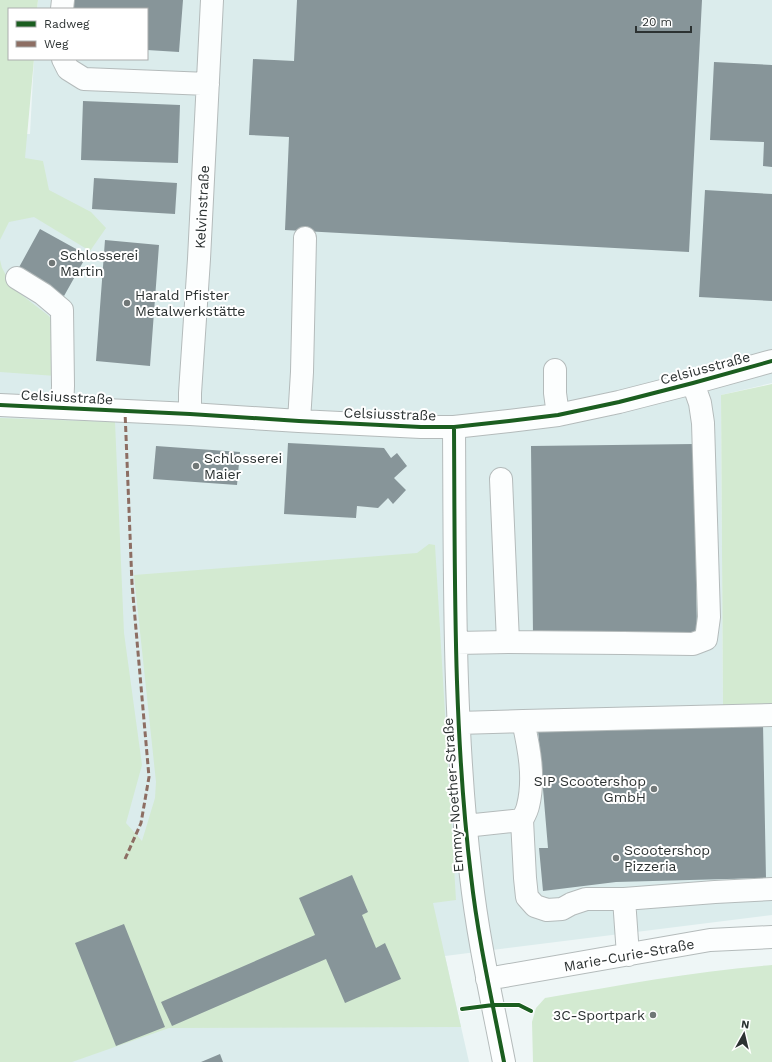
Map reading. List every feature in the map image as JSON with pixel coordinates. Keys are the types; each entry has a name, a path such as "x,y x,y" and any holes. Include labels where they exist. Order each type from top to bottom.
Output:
{"street":[{"name":"Kelvinstraße","path":"190,414 212,0"},
{"path":"64,60 68,69 84,79 208,84"},
{"path":"299,421 302,372 305,238"},
{"path":"17,278 43,294 62,310 62,408"},
{"name":"Celsiusstraße","path":"0,405 421,427 454,427 558,415 619,402 772,361"},
{"path":"555,370 555,393 558,415"},
{"path":"456,643 508,642 694,644 706,639 709,617 704,447 702,412 694,383"},
{"name":"Emmy-Noether-Straße","path":"454,427 458,723 465,826 475,906 487,979 504,1062"},
{"path":"501,480 508,642"},
{"path":"458,723 772,715"},
{"path":"524,721 530,754 531,787 528,807 522,820 525,878 528,897 535,906 547,910 562,910 571,904 586,899 624,899 772,889"},
{"path":"465,826 522,820"},
{"path":"624,899 628,955"},
{"name":"Marie-Curie-Straße","path":"487,979 710,940 772,937"}],"shaded area":[{"path":"38,0 772,0 772,383 721,395 723,711 772,710 772,915 445,956 469,1062 0,1062 0,134 30,134 34,60 148,60 148,8 37,8"}],"green space":[{"path":"0,0 38,0 37,8 8,8 8,60 34,60 25,158 43,161 49,190 91,212 106,228 90,251 34,217 9,222 0,240"},
{"path":"0,260 2,268 14,289 49,316 54,324 56,376 0,372"},
{"path":"772,384 772,710 723,712 721,395"},
{"path":"0,418 115,422 124,633 142,765 126,823 142,841 155,798 156,782 134,575 417,553 429,544 435,545 456,900 433,903 461,1027 169,1028 72,1062 0,1062"},
{"name":"3C-Sportpark","path":"772,965 772,1062 533,1062 532,1022 536,1008 545,998 630,983"}],"building":[{"path":"73,0 183,0 179,52 148,50 148,8 72,8"},
{"path":"297,0 702,0 689,252 285,230 289,137 249,135 253,59 294,61"},
{"path":"714,62 772,65 772,167 763,166 764,142 710,140"},
{"path":"83,101 180,105 178,163 81,160"},
{"path":"94,178 177,183 175,214 92,209"},
{"path":"705,190 772,194 772,301 699,297"},
{"name":"Schlosserei Martin","path":"40,229 87,255 64,296 17,271"},
{"name":"Harald Pfister Metalwerkstätte","path":"105,240 159,245 150,366 96,361"},
{"path":"288,443 384,448 391,458 397,453 407,466 394,478 406,490 393,504 388,498 378,508 357,506 356,518 284,514"},
{"path":"694,444 697,633 533,635 531,446"},
{"name":"Schlosserei Maier","path":"156,446 240,452 237,485 153,479"},
{"name":"SIP Scootershop GmbH","path":"763,724 766,878 616,882 543,891 539,848 548,848 538,730"},
{"path":"352,875 368,912 362,915 376,948 385,943 401,979 345,1003 326,959 172,1026 161,1002 315,935 299,898"},
{"path":"124,924 165,1027 116,1046 75,943"},
{"path":"220,1054 223,1062 201,1062"}],"marked path":[{"path":"125,411 132,584 149,777 141,823 125,859"}],"cycle path":[{"path":"0,405 421,427 454,427 558,415 619,402 772,361"},
{"path":"454,427 456,652 465,820 477,923 504,1062"},
{"path":"462,1009 493,1005 519,1005 531,1011"}],"place":[{"name":"Schlosserei Martin","path":"52,263"},
{"name":"Harald Pfister Metalwerkstätte","path":"127,303"},
{"name":"Schlosserei Maier","path":"196,466"},
{"name":"SIP Scootershop GmbH","path":"654,789"},
{"name":"Scootershop Pizzeria","path":"616,858"},
{"name":"3C-Sportpark","path":"653,1015"}]}
